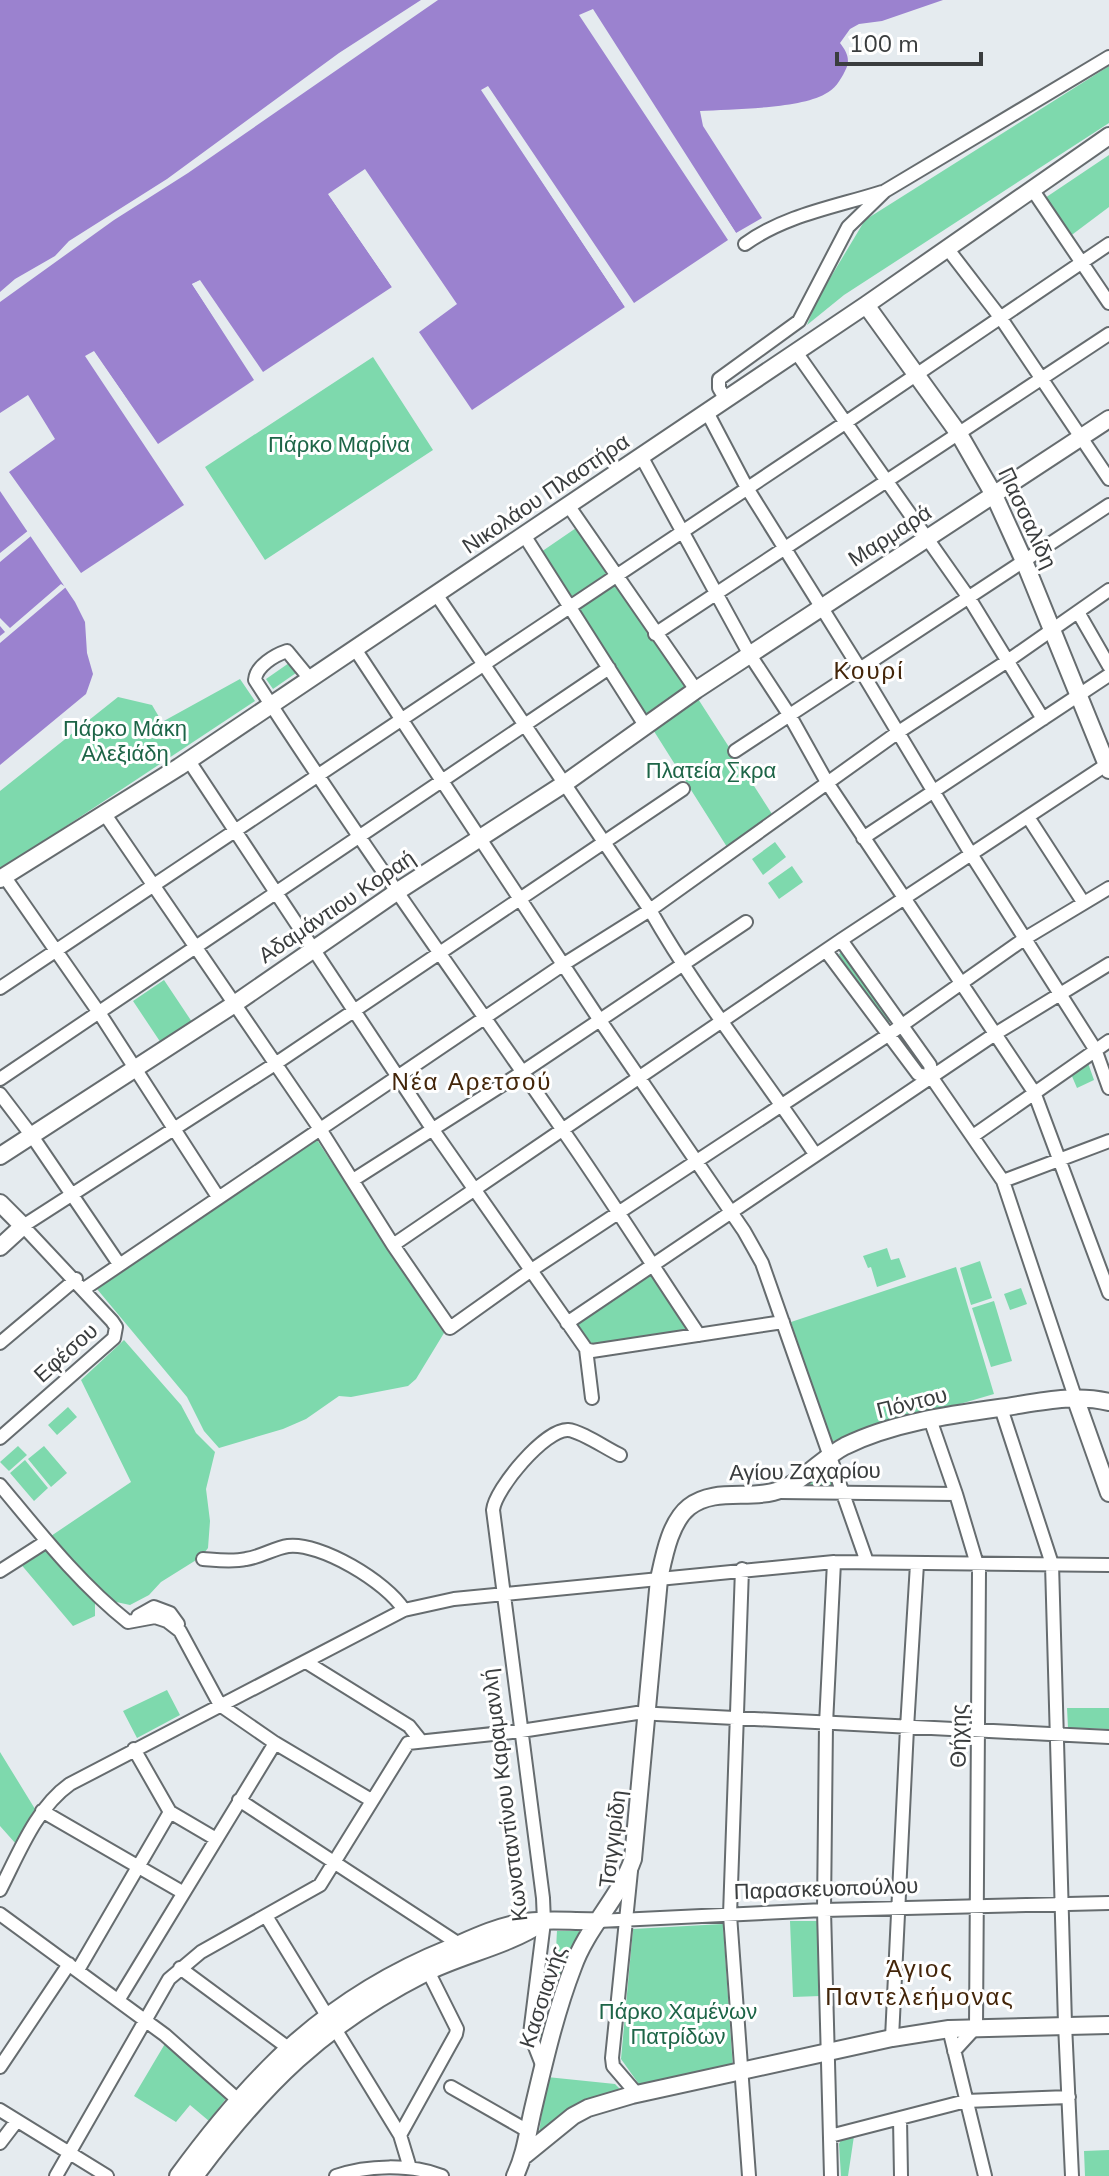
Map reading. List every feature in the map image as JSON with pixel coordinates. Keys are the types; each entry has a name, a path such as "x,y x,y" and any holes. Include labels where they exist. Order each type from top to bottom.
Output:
{"main road":[{"name":"Νικολάου Πλαστήρα","path":"2,878 189,761 866,305 1109,136"},
{"name":"Πασσαλίδη","path":"866,305 959,434 994,495 1108,766"},
{"name":"Μαρμαρά","path":"696,690 1109,419"},
{"name":"Αδαμάντιου Κοραή","path":"0,1156 135,1070 398,891 564,784 696,690"},
{"path":"0,1203 23,1226 0,1247"},
{"name":"Πόντου","path":"773,1492 810,1472 854,1442 930,1419 1052,1399 1109,1402"},
{"name":"Πόντου","path":"1076,1400 1109,1411"},
{"path":"1076,1400 1109,1493"},
{"name":"Αγίου Ζαχαρίου","path":"659,1579 673,1533 688,1508 716,1496 773,1492"},
{"name":"Τσιγγιρίδη","path":"633,1859 659,1579"},
{"name":"Κασσιανής","path":"543,2067 574,1963 621,1888 633,1859"},
{"name":"Παρασκευοπούλου","path":"331,2021 416,1962 459,1944 519,1923 598,1921"},
{"path":"178,2176 237,2099 287,2047 428,1971 525,1935 544,1922"},
{"path":"195,2176 257,2098 331,2021"},
{"path":"525,2155 573,2116 588,2108 637,2094 892,2038 949,2029 1109,2025"},
{"path":"515,2176 525,2155 543,2067"}],"street":[{"path":"745,244 762,232 795,218 885,191 1109,57"},
{"path":"1032,189 1109,303"},
{"path":"726,400 719,388 719,379 799,321 837,246 855,219 885,191"},
{"path":"851,203 855,219"},
{"path":"0,988 1109,244"},
{"path":"947,248 1043,378 1109,479"},
{"path":"655,634 1109,334"},
{"path":"796,352 969,598 1043,719"},
{"path":"707,412 747,488 971,854 1095,1049 1109,1088"},
{"path":"641,456 750,655 790,716 828,784 1034,1092 1109,1293"},
{"path":"568,505 696,690"},
{"path":"735,751 1109,505"},
{"path":"524,535 646,727"},
{"path":"0,1343 80,1284 119,1264 564,964 650,910 897,733 1109,590"},
{"path":"436,594 605,842 720,1023 815,1154"},
{"path":"1078,612 1109,666"},
{"path":"355,649 762,1263 867,1562"},
{"path":"310,679 287,651 257,669 255,680 483,1019 563,1130 699,1335"},
{"path":"0,1079 609,668"},
{"path":"863,838 1109,675"},
{"path":"189,761 433,1130 586,1349 592,1398"},
{"path":"393,1245 841,940 1108,766"},
{"path":"80,1284 23,1226 275,1064 683,789"},
{"path":"104,813 320,1129 450,1328 530,1271 888,1035 1024,939 1109,888"},
{"path":"1028,817 1083,902"},
{"path":"2,878 100,1014 218,1197"},
{"path":"353,1180 521,1073 746,922"},
{"path":"841,940 930,1065 932,1078 1003,1181 1076,1400"},
{"path":"826,951 918,1074 932,1078"},
{"path":"567,1323 995,1034 1109,964"},
{"path":"973,1136 1109,1041"},
{"path":"0,1094 73,1194 119,1264"},
{"path":"1003,1181 1109,1141"},
{"name":"Εφέσου","path":"0,1438 114,1338 116,1327 80,1284"},
{"path":"586,1349 592,1351 783,1322"},
{"path":"1001,1408 1052,1564 1072,2176"},
{"name":"Θήχης","path":"930,1419 977,1563 980,1730 976,2027"},
{"name":"Κωνσταντίνου Καραμανλή","path":"543,2067 530,2034 544,1922 494,1501 527,1457 547,1440 567,1430 620,1455"},
{"path":"0,1485 96,1595 128,1622 154,1607 170,1613 177,1620 220,1705 275,1743 371,1800"},
{"name":"Αγίου Ζαχαρίου","path":"773,1492 956,1494"},
{"path":"0,1571 47,1541"},
{"path":"203,1559 245,1560 285,1546 312,1547 379,1582 396,1597 404,1610"},
{"path":"0,1890 42,1811 56,1794 70,1784 404,1610 454,1599 834,1562 1109,1565"},
{"path":"831,2176 824,1910 826,1724 834,1562"},
{"path":"892,2038 917,1564"},
{"path":"742,1569 730,1915 739,2073 749,2176"},
{"path":"306,1662 409,1726 421,1741"},
{"path":"56,2176 165,1985 180,1968 207,1948 318,1887 405,1745 648,1713 1109,1737"},
{"path":"119,1999 275,1743"},
{"path":"134,1749 170,1812 216,1839"},
{"path":"239,1800 459,1944"},
{"path":"42,1811 182,1892"},
{"path":"0,2067 74,1967 170,1812"},
{"name":"Τσιγγιρίδη","path":"633,1859 612,2058 613,2066 637,2094"},
{"name":"Παρασκευοπούλου","path":"598,1921 824,1910 1109,1903"},
{"path":"0,1914 145,2019 237,2099"},
{"path":"266,1916 400,2135 410,2168"},
{"path":"180,1968 287,2047"},
{"path":"400,2135 457,2029 428,1971"},
{"path":"954,2051 976,2027"},
{"path":"949,2029 985,2176"},
{"path":"434,2076 528,2131"},
{"path":"830,2136 966,2101 1069,2097"},
{"path":"0,2110 107,2176"},
{"path":"900,2118 901,2176"},
{"path":"0,2143 16,2122"},
{"path":"336,2176 357,2171 410,2168 442,2176"}],"green space":[{"path":"1109,66 1109,123 844,295 807,325 817,300 865,220"},
{"path":"1109,155 1109,207 1069,237 1042,200"},
{"name":"Πάρκο Μαρίνα","path":"373,357 433,450 265,560 205,467"},
{"name":"Πλατεία Σκρα","path":"579,526 693,691 772,814 727,847 541,552"},
{"path":"289,663 296,673 273,689 266,679"},
{"name":"Πάρκο Μάκη Αλεξιάδη","path":"240,679 255,701 0,870 0,791 118,697 152,705 162,722"},
{"path":"775,842 786,857 763,875 752,859"},
{"path":"792,866 803,882 779,899 768,883"},
{"path":"843,951 891,1020 888,1023 840,957"},
{"path":"164,980 192,1022 161,1043 133,1001"},
{"path":"1088,1063 1094,1080 1077,1088 1071,1074"},
{"path":"317,1140 444,1333 416,1379 408,1386 351,1397 339,1396 306,1419 283,1429 219,1448 204,1431 187,1397 97,1289"},
{"path":"887,1248 891,1260 899,1258 906,1277 877,1287 871,1267 868,1268 863,1256"},
{"path":"980,1261 992,1298 971,1305 960,1268"},
{"path":"956,1267 994,1394 830,1442 791,1322"},
{"path":"651,1274 691,1334 592,1348 573,1326"},
{"path":"1021,1288 1027,1304 1010,1310 1004,1294"},
{"path":"994,1301 1012,1361 991,1367 972,1308"},
{"path":"124,1340 181,1405 196,1433 215,1452 206,1489 210,1521 208,1548 201,1557 161,1582 149,1595 130,1605 107,1600 51,1536 131,1482 81,1380"},
{"path":"68,1407 77,1417 57,1435 48,1425"},
{"path":"18,1446 27,1455 9,1471 0,1462"},
{"path":"44,1446 67,1473 51,1487 28,1459"},
{"path":"25,1460 48,1488 34,1501 10,1473"},
{"path":"830,1468 837,1487 798,1488"},
{"path":"46,1546 95,1602 95,1616 73,1626 19,1562"},
{"path":"167,1690 180,1715 137,1738 123,1711"},
{"path":"1067,1708 1109,1708 1109,1729 1068,1728"},
{"path":"0,1752 35,1809 16,1844 0,1826"},
{"path":"790,1921 817,1921 820,1996 793,1997"},
{"name":"Πάρκο Χαμένων Πατρίδων","path":"723,1924 733,2069 641,2087 621,2059 633,1929"},
{"path":"557,1931 579,1931 580,1934 569,1954 541,2040 539,2040 537,2037 544,2028 552,2002"},
{"path":"166,2042 228,2096 209,2121 190,2105 176,2122 134,2096"},
{"path":"547,2077 615,2084 620,2089 575,2105 539,2133"},
{"path":"854,2136 848,2176 841,2176 839,2144 841,2140"},
{"path":"1109,2150 1109,2176 1085,2176 1084,2151"}],"shaded area":[{"path":"0,0 943,0 850,29 840,43 847,56 847,67 837,84 825,94 799,103 700,111 703,126 762,218 736,233 593,9 579,15 728,240 634,303 488,86 481,90 625,307 472,410 419,332 457,304 365,169 328,194 392,287 263,372 200,280 192,284 254,380 158,444 94,351 85,356 184,505 81,573 9,472 55,439 28,395 0,413"},
{"path":"0,491 75,602 85,622 87,653 93,674 86,694 0,765"}],"pier":[{"path":"421,0 438,0 188,173 114,220 0,302 0,292 15,279 55,256 69,241 167,179 339,53"},
{"path":"590,11 584,17 731,237 729,239 582,15"},
{"path":"609,40 736,233 733,236"},
{"path":"488,87 631,303 486,91 629,305 625,307 482,90"},
{"path":"363,172 454,304 420,328 452,303 365,175 333,195 395,285 394,290 329,195"},
{"path":"199,281 262,374 197,285 257,378 192,284"},
{"path":"94,352 155,442 91,357 150,445 147,447 87,356"},
{"path":"0,487 68,583 29,531 31,536 0,562 0,553 29,530"},
{"path":"61,584 66,587 0,643 0,636 5,632 0,626 0,618 10,628"}],"district":[{"name":"Κουρί","path":"869,671"},
{"name":"Νέα Αρετσού","path":"472,1082"},
{"name":"Άγιος Παντελεήμονας","path":"920,1983"}]}
